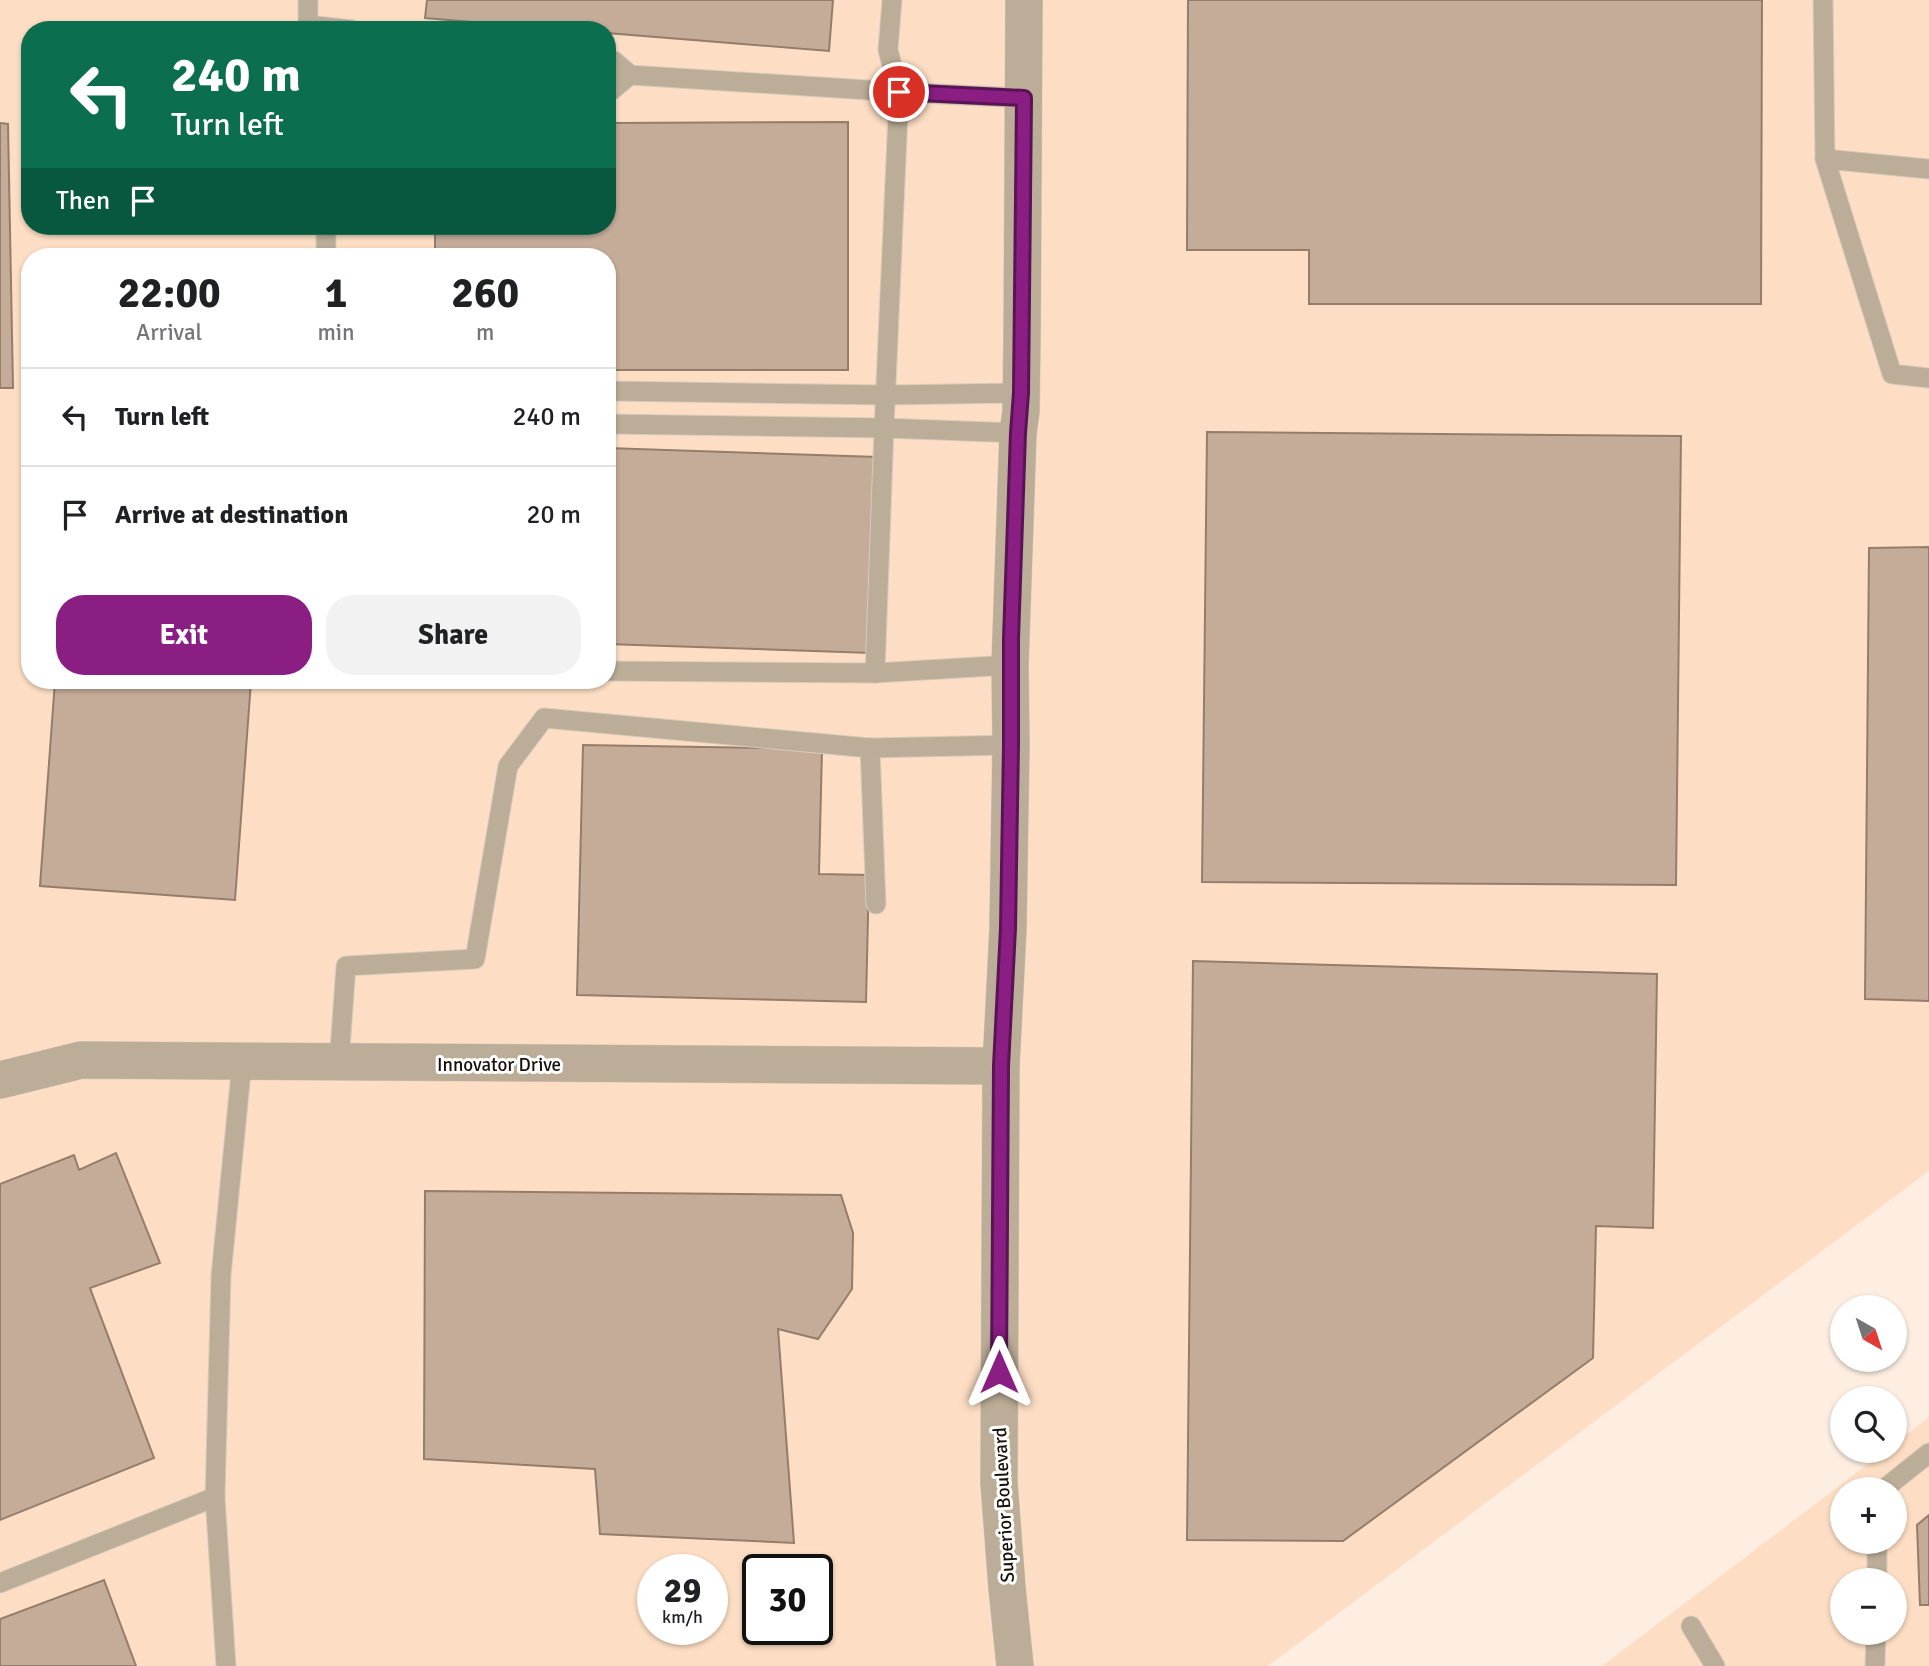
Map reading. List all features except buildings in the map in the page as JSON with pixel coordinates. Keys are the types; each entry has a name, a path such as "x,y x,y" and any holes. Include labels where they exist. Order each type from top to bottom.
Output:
{"street":[{"name":"Superior Boulevard","path":"1016,1666 999,1483 1001,1066 1008,928 1010,665 1021,393 1024,0"},
{"name":"Innovator Drive","path":"0,1080 81,1060 1001,1066"}],"lane":[{"path":"308,21 309,0"},
{"path":"876,673 899,92 888,50 892,0"},
{"path":"1823,0 1825,159 1892,374 1929,378"},
{"path":"616,63 630,75 1024,98"},
{"path":"616,87 630,75"},
{"path":"1825,159 1929,169"},
{"path":"616,391 886,395 1021,393"},
{"path":"616,424 1018,433"},
{"path":"616,671 876,673 1010,665"},
{"path":"339,1063 346,966 475,959 508,766 544,718 870,748 1011,745"},
{"path":"870,748 876,904"},
{"path":"226,1666 215,1497 221,1276 242,1062"},
{"path":"1899,1477 1929,1452"},
{"path":"0,1583 215,1497"},
{"path":"1692,1626 1715,1666"},
{"path":"1875,1666 1876,1645"}],"shaded area":[{"path":"0,0 1929,0 1929,1171 1268,1666 0,1666"},
{"path":"1929,1417 1929,1666 1602,1666 1830,1493 1830,1554 1907,1554 1907,1477 1851,1477 1869,1463 1907,1463 1907,1434"}],"route":[{"path":"899,92 1024,98 1023,338 1010,665 1008,928 1001,1066 999,1372"}]}
